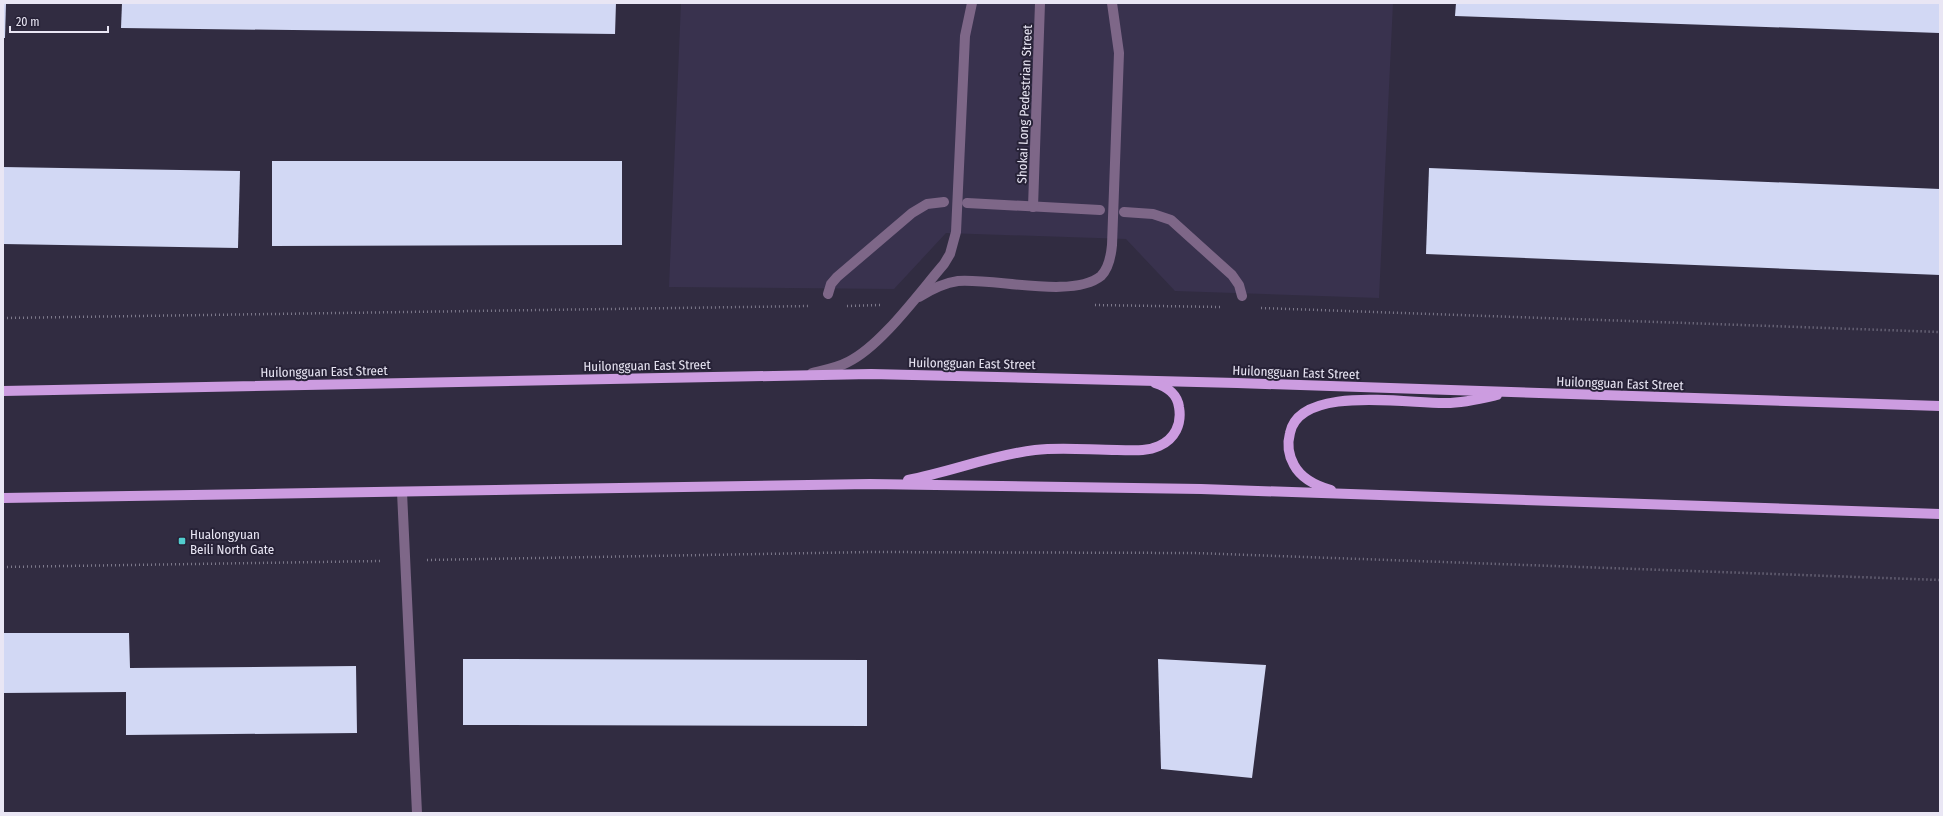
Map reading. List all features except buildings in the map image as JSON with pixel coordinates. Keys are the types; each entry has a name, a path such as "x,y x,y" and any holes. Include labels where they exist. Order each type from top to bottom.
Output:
{"main road":[{"name":"Huilongguan East Street","path":"3,391 871,374 1138,380 1940,406"},
{"path":"870,484 909,480 1016,453 1036,450 1140,450 1158,447 1171,438 1176,432 1180,416 1178,399 1173,393 1162,385 1138,380"},
{"path":"1358,494 1323,487 1309,481 1295,468 1290,453 1289,435 1295,420 1307,409 1338,401 1468,402 1521,392"},
{"path":"3,498 870,484 1130,487 1940,514"}],"street":[{"path":"771,376 822,371 848,362 876,342 944,264 950,254 954,243 965,36 972,3"},
{"name":"Shokai Long Pedestrian Street","path":"1033,207 1040,3"},
{"path":"909,305 925,293 952,282 963,281 1074,286 1094,280 1102,275 1110,261 1112,245 1119,53 1112,3"},
{"path":"828,294 831,284 837,277 912,213 927,204 944,202"},
{"path":"967,203 1100,210"},
{"path":"1124,212 1153,214 1172,220 1232,275 1239,285 1242,296"},
{"path":"402,492 418,813"}],"path":[{"path":"843,306 909,305"},
{"path":"1090,305 1226,307"},
{"path":"3,318 812,306"},
{"path":"1256,308 1940,332"},
{"path":"3,567 870,552 1195,553 1940,580"}],"shaded area":[{"path":"681,3 1393,3 1379,298 1175,291 1126,239 946,233 894,289 669,287"}],"place":[{"name":"Hualongyuan Beili North Gate","path":"182,541"}]}
